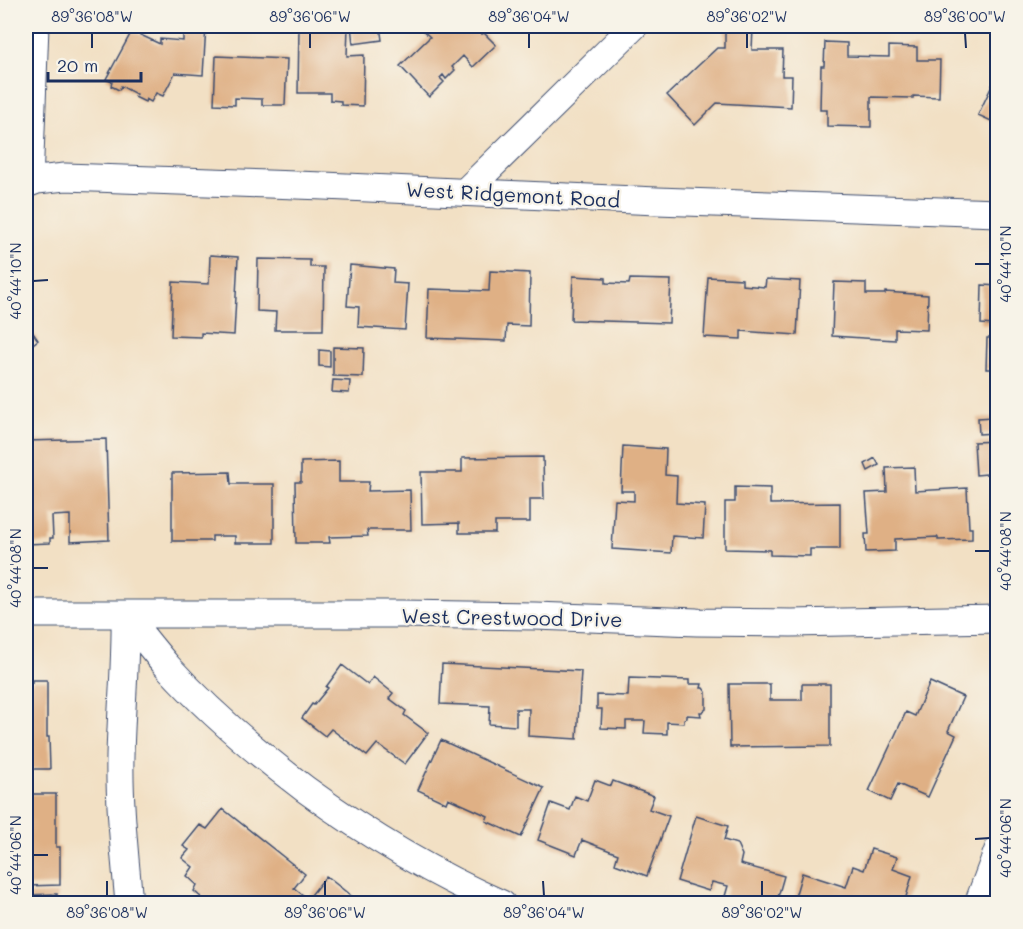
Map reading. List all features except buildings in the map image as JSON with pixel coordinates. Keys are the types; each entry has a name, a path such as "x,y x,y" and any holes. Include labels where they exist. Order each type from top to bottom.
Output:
{"street":[{"path":"27,184 35,26"},
{"path":"465,192 634,26"},
{"name":"West Ridgemont Road","path":"27,184 65,177 998,213"},
{"name":"West Crestwood Drive","path":"26,614 468,615 791,623 998,619"},
{"path":"125,614 169,668 262,756 362,830 407,857 452,891 502,903"},
{"path":"125,614 120,757 121,803 129,903"},
{"path":"978,903 998,850"}]}
